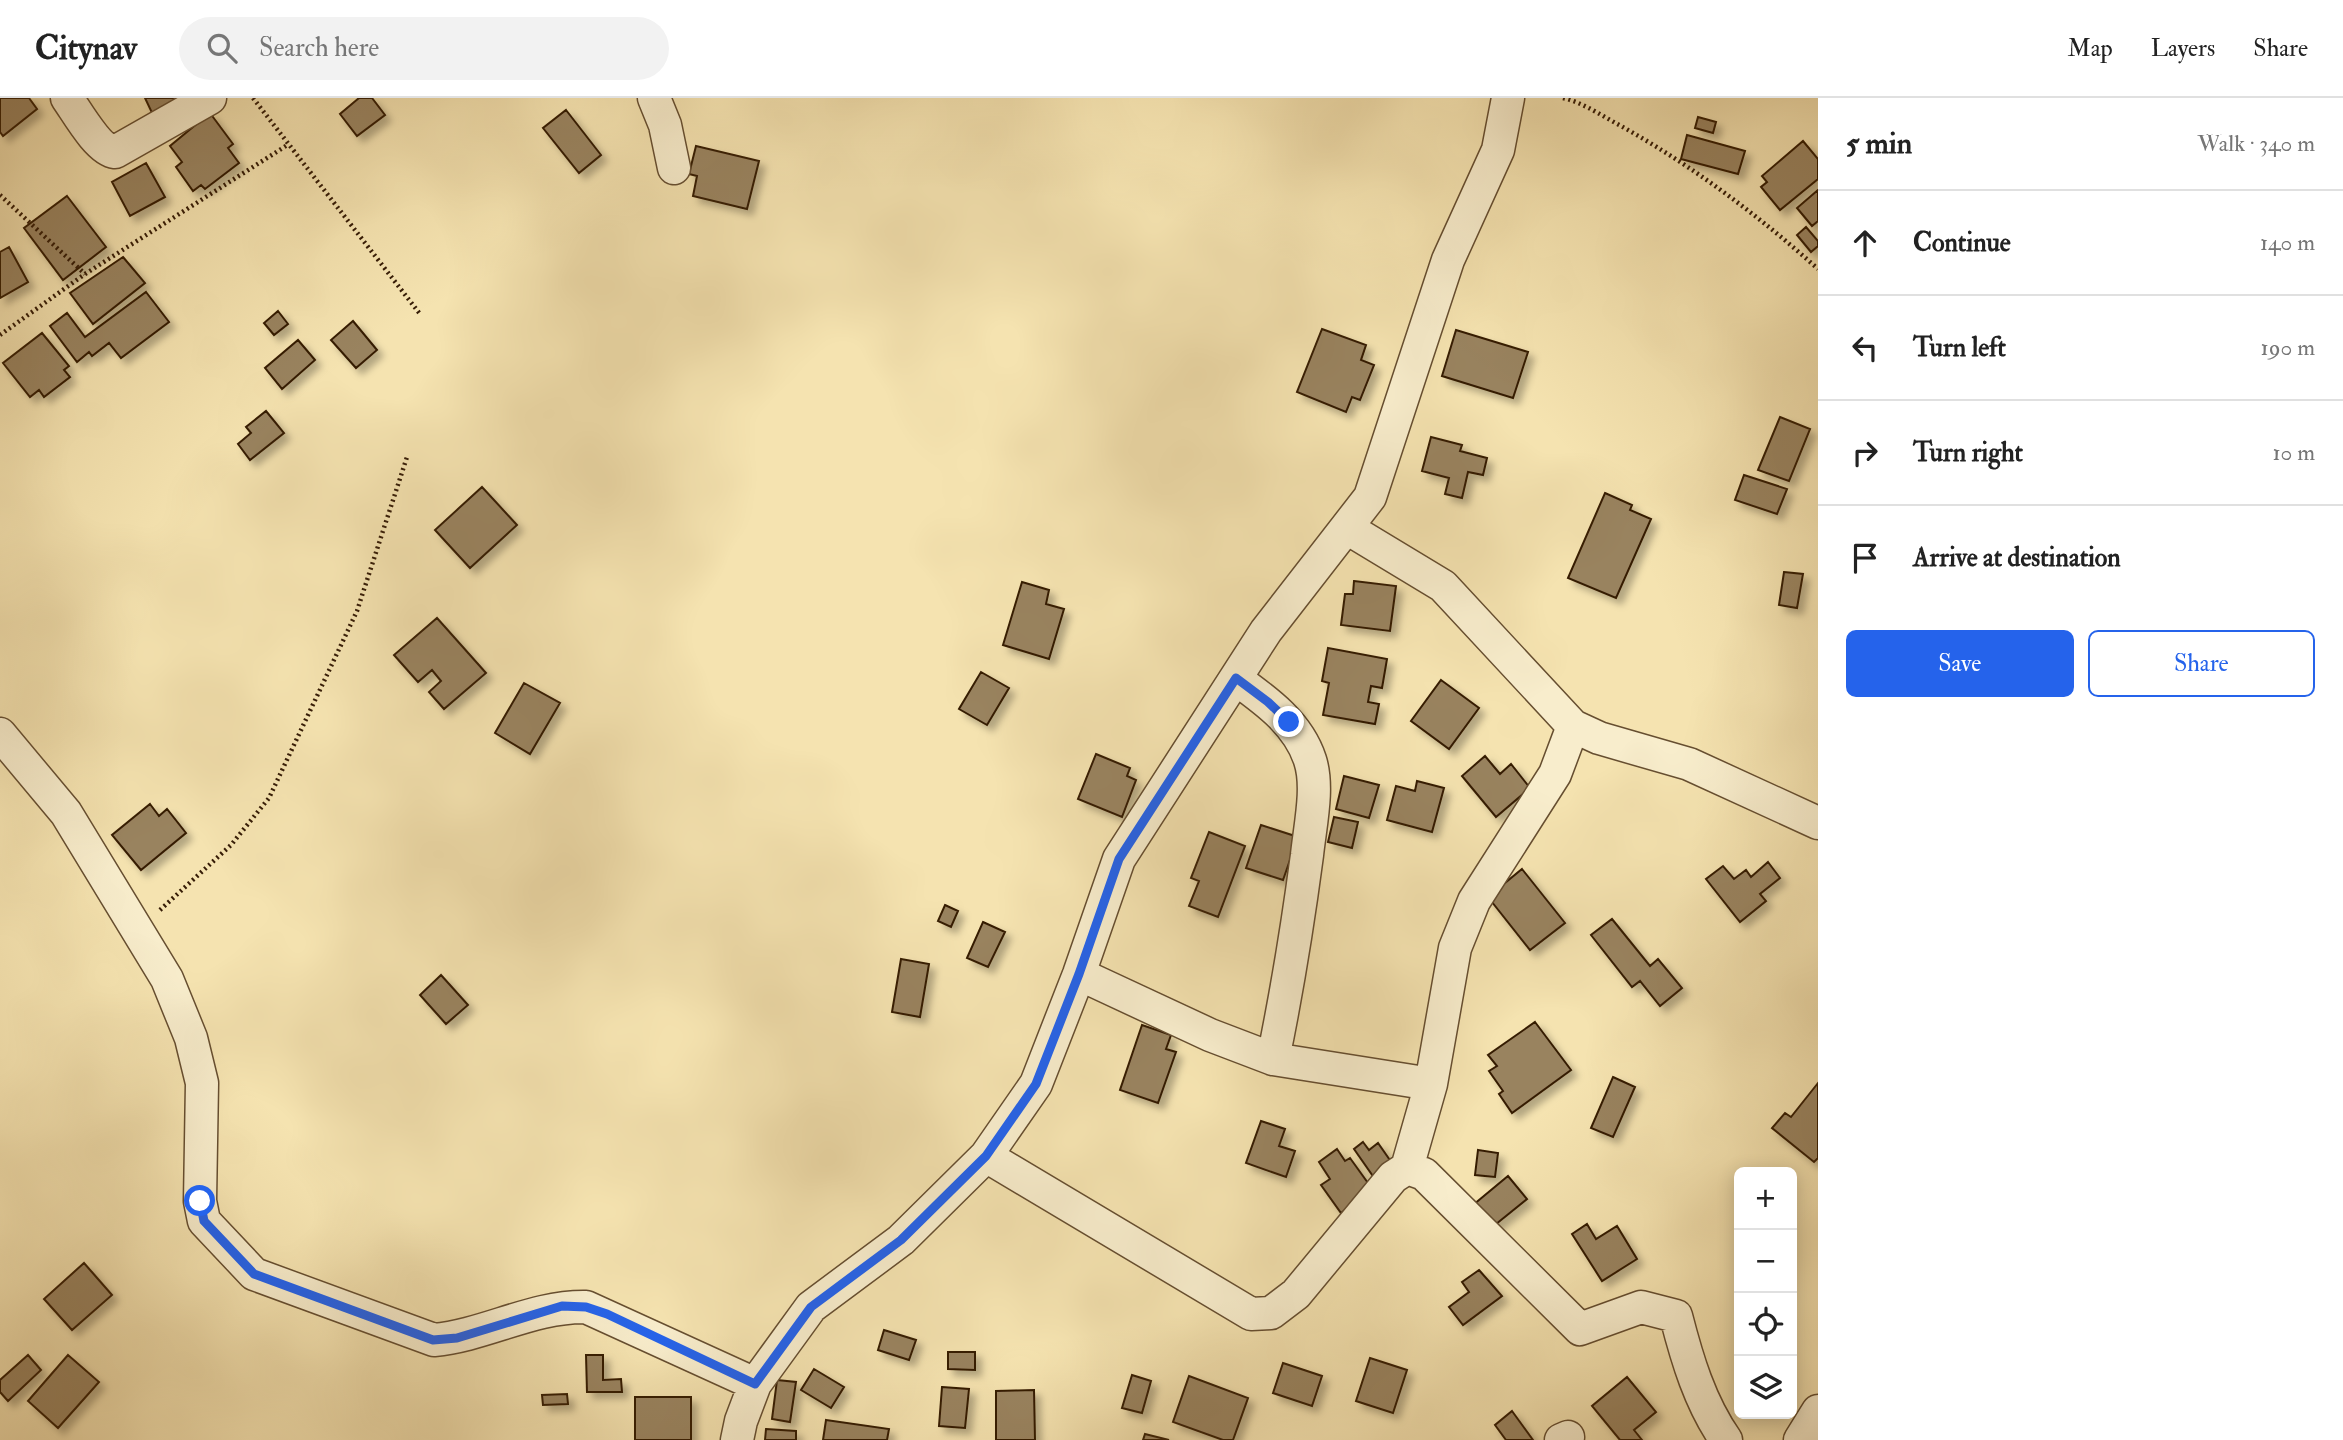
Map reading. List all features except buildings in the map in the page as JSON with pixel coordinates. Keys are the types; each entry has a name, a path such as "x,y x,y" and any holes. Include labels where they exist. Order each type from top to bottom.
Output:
{"street":[{"path":"67,98 99,143 108,151 115,152 210,98"},
{"path":"654,98 665,125 674,169"},
{"path":"737,1440 755,1384 811,1307 901,1240 986,1156 1036,1084 1079,974 1119,859 1266,631 1370,497 1448,260 1498,150 1508,98"},
{"path":"1347,528 1443,586 1573,726 1599,738 1689,764 1818,823"},
{"path":"1236,678 1289,722 1310,761 1314,800 1288,982 1273,1059"},
{"path":"986,1156 1251,1314 1271,1313 1296,1294 1393,1177 1407,1168 1430,1084 1455,948 1474,901 1555,774 1573,726"},
{"path":"0,734 66,813 167,979 191,1038 202,1083 200,1201 204,1221 254,1274 433,1340 457,1338 562,1306 586,1307 607,1314 755,1384"},
{"path":"1079,974 1210,1035 1273,1059 1430,1084"},
{"path":"1407,1168 1423,1174 1580,1329 1641,1307 1676,1316 1686,1359 1713,1422 1726,1440"},
{"path":"1800,1440 1818,1410"}],"path":[{"path":"253,98 420,314"},
{"path":"1563,98 1577,102 1644,139 1737,203 1818,269"},
{"path":"0,335 85,274 289,144"},
{"path":"0,195 85,274"},
{"path":"138,929 231,845 269,798 357,611 407,457"}],"route":[{"path":"200,1201 204,1221 254,1274 433,1340 457,1338 562,1306 586,1307 607,1314 755,1384 811,1307 901,1240 986,1156 1036,1084 1079,974 1119,859 1236,678 1289,722"}]}
